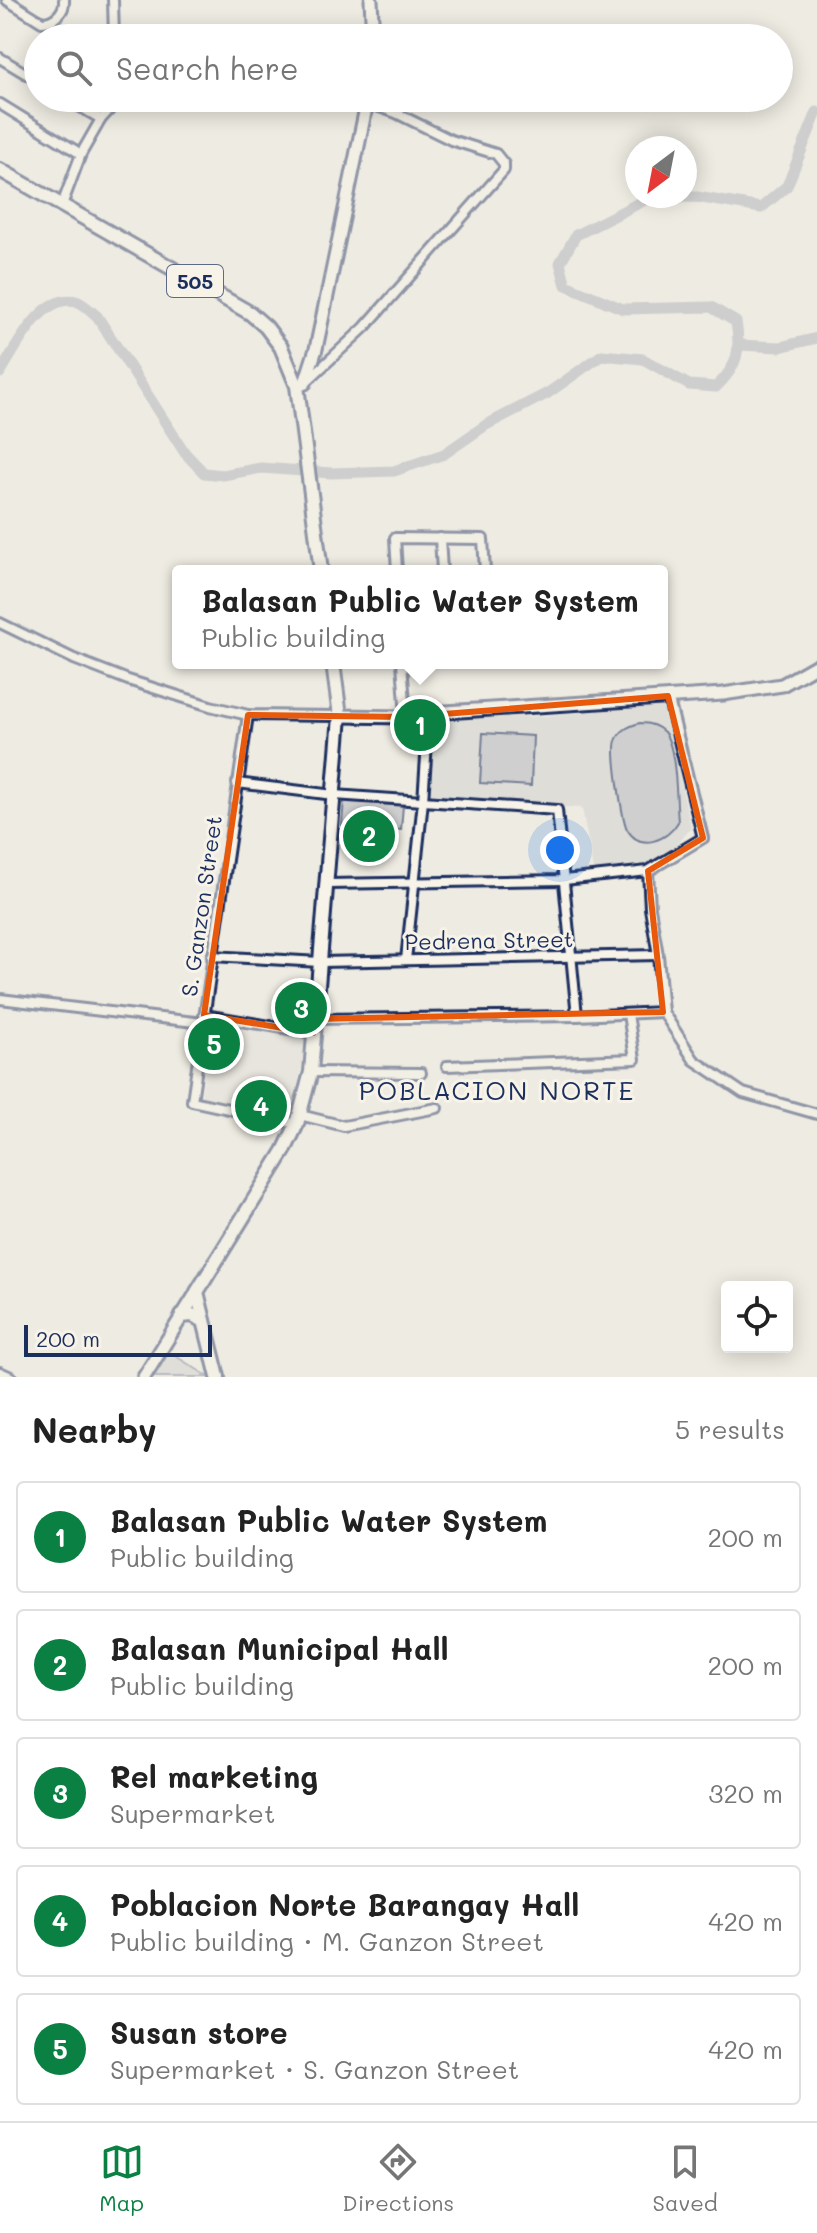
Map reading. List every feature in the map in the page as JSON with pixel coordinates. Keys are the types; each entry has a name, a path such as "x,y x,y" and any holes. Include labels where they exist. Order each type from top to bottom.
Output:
{"main road":[{"name":"505","path":"0,170 250,313 266,327 301,384 320,565"},
{"path":"218,1377 197,1292 284,1151 298,1119 311,1072 340,716 334,669"},
{"path":"182,1316 196,1316 204,1321"}],"street":[{"path":"7,0 42,22 56,17 65,5 64,0"},
{"path":"113,0 114,24"},
{"path":"371,0 372,24"},
{"path":"0,58 24,73"},
{"path":"0,104 81,154"},
{"path":"89,112 101,119"},
{"path":"62,205 81,154 107,112"},
{"path":"301,384 316,349 365,112"},
{"path":"301,384 365,327 504,170 504,164 496,154 451,140 394,112"},
{"path":"397,565 395,538 483,539 485,565"},
{"path":"440,538 442,565"},
{"path":"0,623 74,659 128,680 248,715 406,717 723,694 782,685 817,665"},
{"path":"402,669 406,717"},
{"path":"328,884 564,880 648,871 703,838 668,696"},
{"path":"406,960 429,713"},
{"name":"S. Ganzon Street","path":"248,715 192,1101 298,1119"},
{"path":"237,783 334,795 557,810 577,1016"},
{"path":"648,871 663,1012 694,1060 743,1093 817,1114"},
{"name":"Pedrena Street","path":"212,956 320,962 658,955"},
{"path":"0,999 313,1033"},
{"path":"314,1019 663,1012"},
{"path":"447,1066 635,1059 628,1014"},
{"path":"311,1072 421,1073"},
{"path":"298,1119 344,1126 437,1108"},
{"path":"144,1377 197,1292"},
{"path":"0,1372 11,1377"}],"highlighted area":[{"path":"668,696 703,838 648,871 663,1012 314,1019 313,1033 204,1015 248,715 406,717"}],"shaded area":[{"path":"663,705 691,828 671,852 629,873 593,869 582,808 429,798 436,720 543,716"},
{"path":"640,723 659,728 668,740 674,762 678,822 668,834 646,842 627,829 615,758 616,741 620,734"},
{"path":"483,733 533,736 531,786 480,783"},
{"path":"344,800 403,805 401,830 342,825"},
{"path":"212,1026 307,1037 292,1116 201,1100"},
{"path":"169,1352 209,1377 154,1377"}],"waterway":[{"path":"0,373 30,325 41,314 63,301 79,302 97,316 185,453 204,473 223,475 261,468 331,473 394,471 444,454 486,425 548,393 602,355 643,359 689,385 716,387 736,358 736,322 711,307 623,309 566,285 560,263 576,235 649,198 697,197 761,208 787,186 817,112"},
{"path":"740,345 780,347 817,338"}],"place":[{"name":"Balasan Public Water System","path":"420,725"},
{"name":"Balasan Municipal Hall","path":"369,836"},
{"name":"Rel marketing","path":"301,1008"},
{"name":"Susan store","path":"214,1044"},
{"name":"Poblacion Norte Barangay Hall","path":"261,1106"}],"district":[{"name":"POBLACION NORTE","path":"497,1090"}]}
